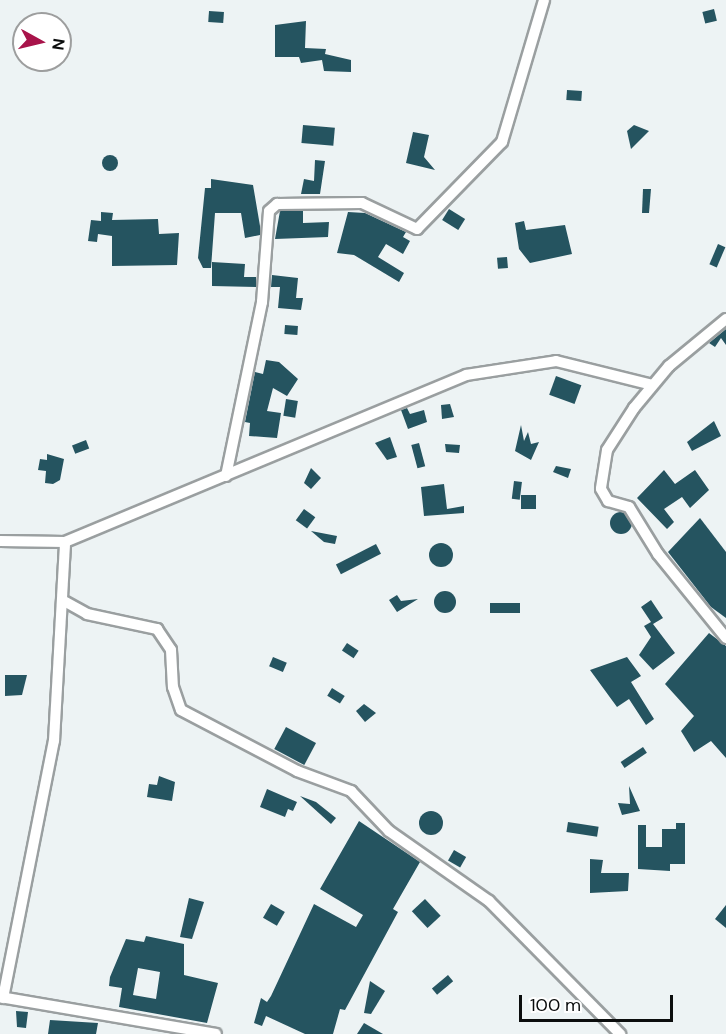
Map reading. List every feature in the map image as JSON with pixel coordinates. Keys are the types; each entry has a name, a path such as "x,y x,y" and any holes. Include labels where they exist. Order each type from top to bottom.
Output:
{"street":[{"path":"226,476 262,302 269,210 277,204 362,203 417,229 502,142 544,0"},
{"path":"726,319 652,385 608,450 601,489 608,501 629,507 658,554 726,639"},
{"path":"0,541 64,542 466,375 556,361 652,385"},
{"path":"64,542 64,601 54,741 2,998 152,1028 216,1034"},
{"path":"64,601 87,614 157,629 171,650 173,687 181,710 297,771 351,791 390,831 489,902 620,1034"}],"building":[{"path":"714,9 717,21 705,24 702,12"},
{"path":"209,11 224,12 223,23 208,22"},
{"path":"306,21 305,48 326,49 325,54 351,60 351,72 324,71 322,60 301,63 299,57 275,57 275,25"},
{"path":"567,90 582,91 581,101 566,100"},
{"path":"303,125 335,128 333,146 301,143"},
{"path":"634,125 649,131 631,149 627,131"},
{"path":"413,132 429,135 424,157 435,170 406,163"},
{"path":"110,155 116,157 118,163 116,169 110,171 104,169 102,163 104,157"},
{"path":"315,160 325,161 320,194 301,194 304,179 314,181"},
{"path":"211,179 253,185 260,235 245,238 241,213 215,213 211,268 203,268 198,258 205,188 211,188"},
{"path":"643,189 651,189 649,213 642,213"},
{"path":"449,209 465,219 458,230 442,220"},
{"path":"280,211 303,211 303,223 329,222 328,237 275,239"},
{"path":"101,212 113,213 112,220 158,219 159,234 179,233 177,265 112,266 112,236 98,234 97,242 88,241 91,220 101,221"},
{"path":"348,212 365,213 406,232 403,237 410,241 403,254 386,244 378,257 404,273 399,282 354,255 337,253"},
{"path":"524,221 526,230 565,225 572,254 530,263 519,249 515,223"},
{"path":"718,244 725,247 717,267 709,264"},
{"path":"507,257 508,268 498,269 497,258"},
{"path":"212,262 245,264 244,277 256,277 256,287 212,286"},
{"path":"272,275 298,278 296,298 303,298 301,310 278,308 280,287 271,287"},
{"path":"285,325 298,326 297,335 284,334"},
{"path":"726,329 726,345 721,338 715,347 709,343"},
{"path":"266,360 279,362 298,379 287,396 273,388 267,411 281,413 277,438 249,436 250,423 245,422 255,372 263,374"},
{"path":"556,376 581,385 575,404 549,395"},
{"path":"286,399 298,401 295,418 283,416"},
{"path":"450,404 454,417 442,419 441,405"},
{"path":"407,408 410,414 424,410 427,422 408,429 401,410"},
{"path":"714,421 721,436 692,451 687,442"},
{"path":"521,425 524,441 528,432 531,444 539,442 531,460 515,451"},
{"path":"390,437 397,457 387,460 375,443"},
{"path":"86,440 89,448 75,454 72,445"},
{"path":"419,443 425,466 417,468 411,445"},
{"path":"445,444 460,445 459,453 446,452"},
{"path":"47,454 64,459 60,480 53,484 45,483 46,471 38,470 40,459 47,460"},
{"path":"556,466 571,469 568,478 553,472"},
{"path":"311,468 321,478 311,489 304,483"},
{"path":"664,470 675,484 695,470 709,490 690,508 682,497 664,509 674,522 667,529 637,498"},
{"path":"514,481 522,482 520,500 512,499"},
{"path":"444,484 447,509 464,506 464,513 424,516 421,487"},
{"path":"521,495 536,495 536,509 521,509"},
{"path":"304,509 315,517 307,529 296,520"},
{"path":"621,512 629,515 632,523 629,531 621,534 613,531 610,523 613,515"},
{"path":"700,518 726,552 726,618 711,607 668,552"},
{"path":"311,531 337,536 335,544 324,542"},
{"path":"441,543 449,547 453,555 449,563 441,567 433,563 429,555 433,547"},
{"path":"376,544 381,554 341,574 336,564"},
{"path":"445,591 453,594 456,602 453,610 445,613 437,610 434,602 437,594"},
{"path":"397,595 401,601 418,599 397,612 389,600"},
{"path":"651,600 663,618 653,624 675,653 653,670 639,655 651,637 644,626 651,622 641,607"},
{"path":"490,603 520,603 520,613 490,613"},
{"path":"709,633 726,646 726,758 711,741 694,752 681,731 694,716 665,684"},
{"path":"347,643 359,651 354,658 342,650"},
{"path":"273,657 287,663 283,672 269,666"},
{"path":"627,657 641,676 631,682 654,719 646,725 629,699 617,707 590,670"},
{"path":"5,675 27,675 22,695 5,696"},
{"path":"332,688 345,696 340,704 327,696"},
{"path":"364,704 376,713 365,722 356,711"},
{"path":"286,727 316,743 304,765 274,749"},
{"path":"643,747 647,753 625,768 621,762"},
{"path":"159,776 175,782 172,801 147,797 149,784 157,785"},
{"path":"629,786 640,811 622,815 618,803 630,804"},
{"path":"267,789 297,802 293,811 288,809 285,817 260,807"},
{"path":"300,796 316,802 336,818 331,824"},
{"path":"431,811 440,814 443,823 440,832 431,835 422,832 419,823 422,814"},
{"path":"359,821 420,862 393,909 398,912 345,1010 340,1009 333,1034 305,1034 266,1016 262,1026 254,1023 261,998 267,1002 271,996 314,904 356,927 363,915 320,889"},
{"path":"568,822 599,827 597,837 566,832"},
{"path":"676,823 685,823 685,864 670,864 670,871 638,869 638,825 646,825 646,847 662,847 662,829 676,829"},
{"path":"454,850 466,857 460,867 448,860"},
{"path":"590,859 603,860 601,873 629,873 628,891 590,893"},
{"path":"189,898 204,902 192,939 180,937"},
{"path":"425,899 441,916 428,928 412,911"},
{"path":"271,904 285,912 277,926 263,918"},
{"path":"726,905 726,928 715,919"},
{"path":"146,936 184,944 184,975 218,983 207,1023 119,1007 122,988 109,986 110,977 126,939 144,942","holes":["138,968 160,972 156,999 133,995"]},
{"path":"448,975 453,981 437,995 432,988"},
{"path":"370,981 385,991 371,1014 364,1013"},
{"path":"16,1011 28,1012 26,1028 17,1027"},
{"path":"50,1020 98,1023 96,1034 48,1034"},
{"path":"364,1023 383,1034 357,1034"}]}
